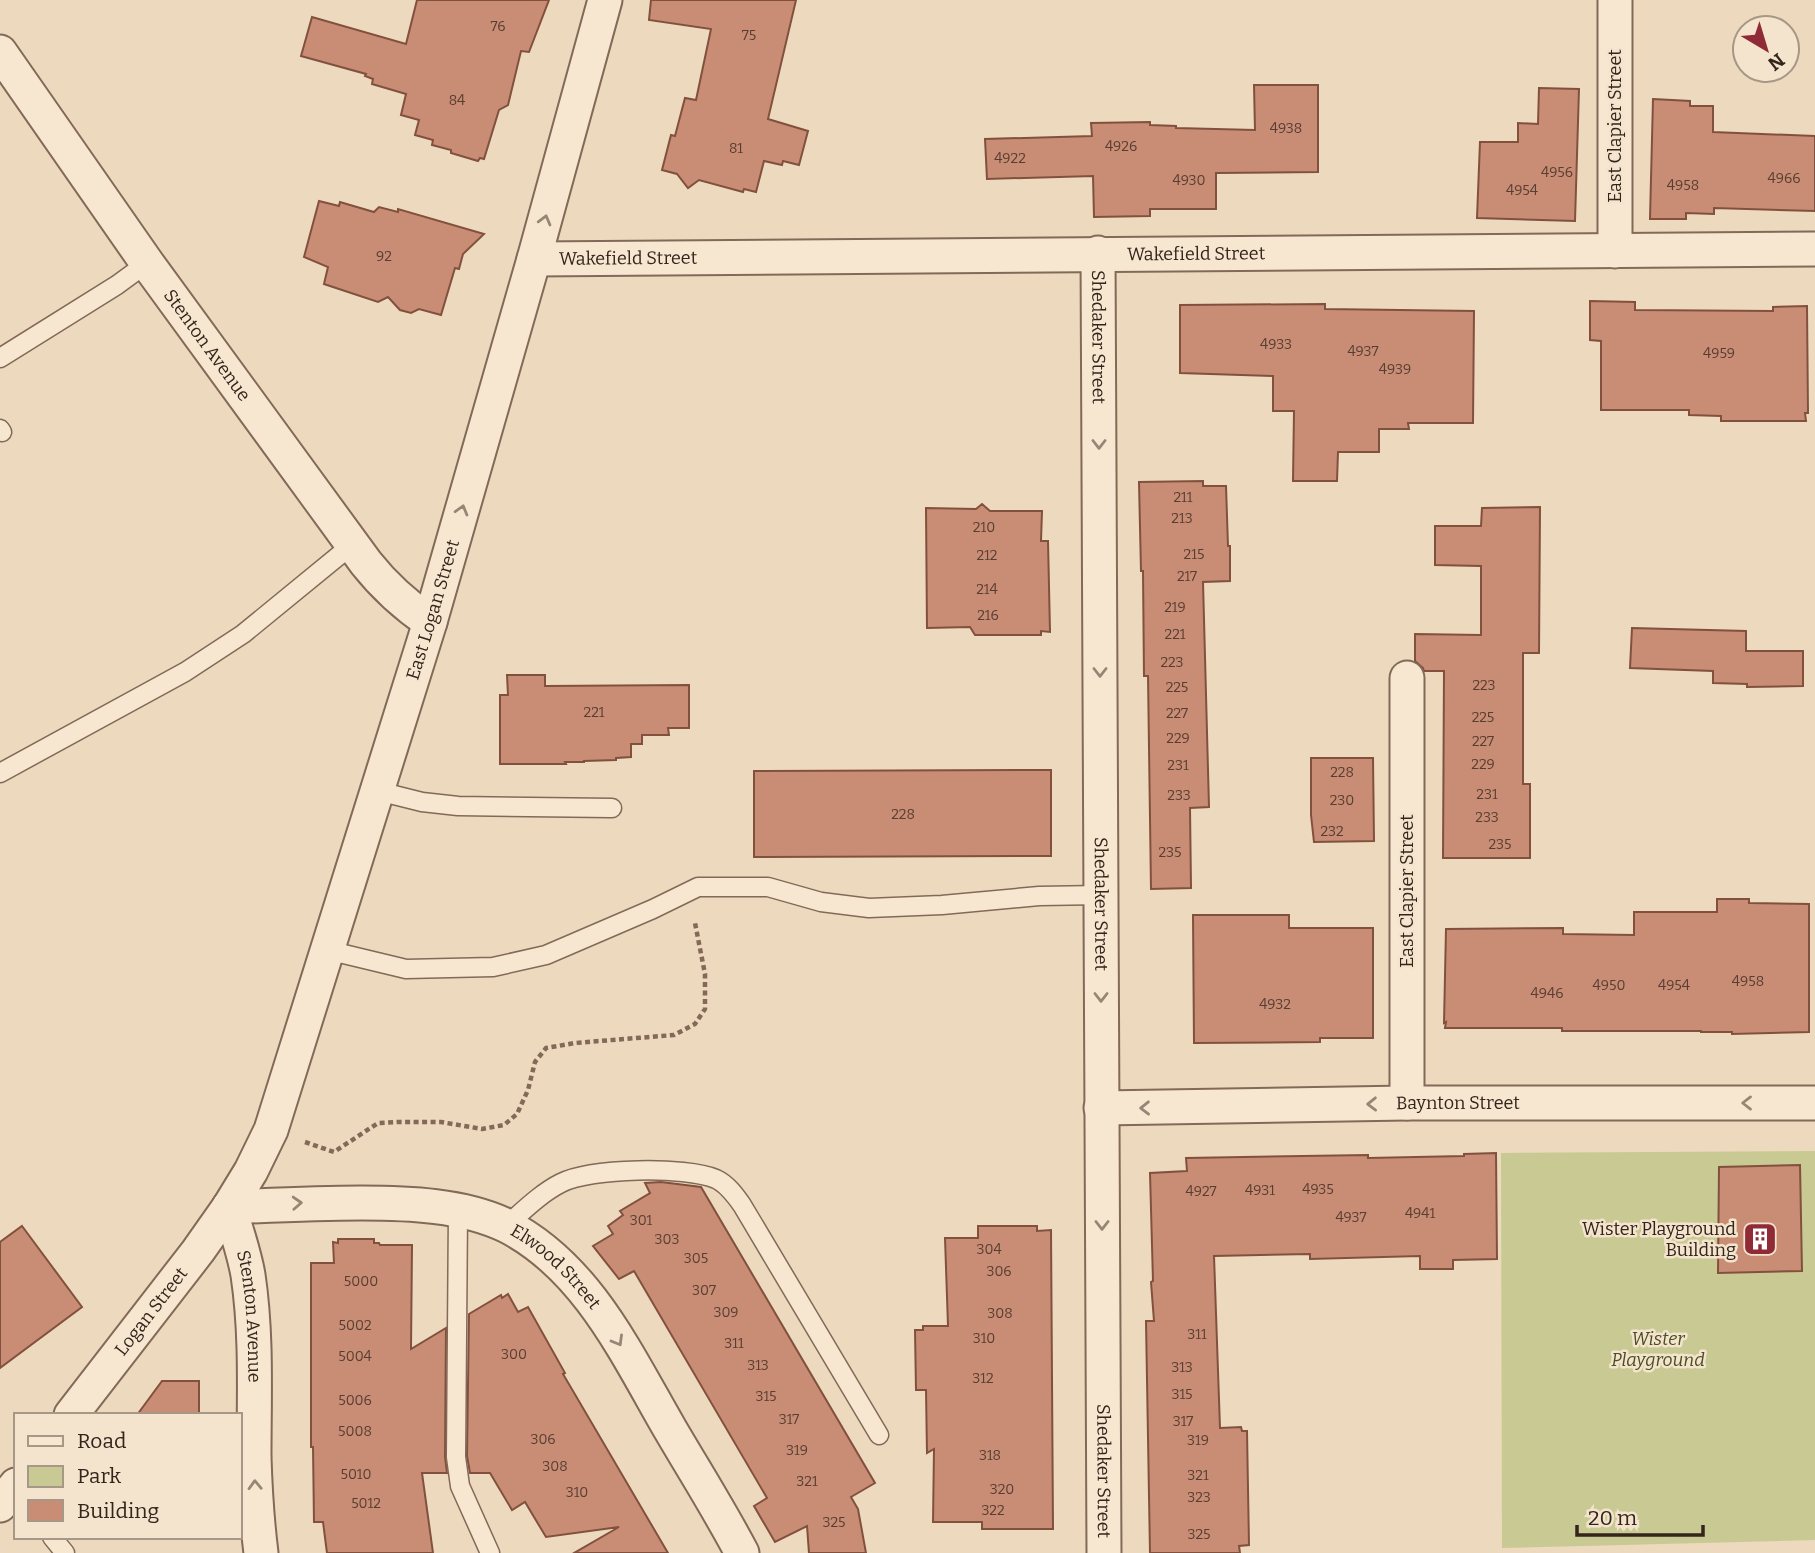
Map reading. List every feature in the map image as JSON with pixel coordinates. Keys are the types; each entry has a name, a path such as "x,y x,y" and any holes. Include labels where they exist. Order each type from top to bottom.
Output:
{"street":[{"name":"East Logan Street","path":"229,1208 271,1130 430,622 605,0"},
{"name":"East Clapier Street","path":"1615,0 1615,251"},
{"name":"Stenton Avenue","path":"0,52 147,263 383,584 406,606 430,622"},
{"name":"Wakefield Street","path":"534,259 1815,249"},
{"name":"Shedaker Street","path":"1098,253 1104,1553"},
{"name":"East Clapier Street","path":"1407,678 1407,1103"},
{"name":"Baynton Street","path":"1101,1108 1407,1103 1815,1103"},
{"name":"Elwood Street","path":"229,1208 305,1203 413,1203 483,1217 530,1240 572,1276 602,1315 741,1553"},
{"name":"Stenton Avenue","path":"229,1208 247,1273 252,1310 255,1348 254,1459 261,1553"},
{"name":"Logan Street","path":"73,1413 229,1208"}],"lane":[{"path":"0,358 117,285 147,263"},
{"path":"0,774 185,672 243,634 353,544"},
{"path":"377,791 422,802 458,806 612,808"},
{"path":"327,950 406,969 493,967 546,955 698,887 768,887 821,902 869,908 942,905 1039,896 1101,895"},
{"path":"506,1226 563,1182 590,1175 625,1171 674,1171 718,1179 732,1191 742,1205 879,1436"},
{"path":"458,1211 456,1457 460,1486 490,1553"},
{"path":"54,1539 65,1553"}],"path":[{"path":"271,1130 334,1152 379,1124 441,1122 482,1129 504,1125 517,1114 528,1090 535,1062 547,1048 575,1043 674,1035 695,1024 705,1009 705,974 693,914 698,887"}],"green space":[{"name":"Wister Playground","path":"1815,1151 1815,1540 1502,1548 1501,1153"}],"building":[{"path":"417,0 549,0 529,52 521,51 508,105 499,110 484,159 480,158 478,161 451,153 451,150 432,145 433,140 415,135 419,120 401,115 406,94 372,84 373,79 365,76 366,74 301,56 312,17 406,44"},
{"path":"651,0 796,0 768,119 808,131 799,165 783,161 782,165 764,161 756,192 744,189 743,192 699,180 688,188 677,174 662,170 685,98 696,100 711,29 649,20"},
{"path":"1254,85 1318,85 1318,172 1216,173 1216,209 1150,209 1150,216 1094,217 1093,176 987,179 985,139 1092,136 1091,123 1150,122 1150,125 1176,128 1255,130"},
{"path":"1539,88 1579,89 1575,221 1477,218 1480,142 1518,142 1518,123 1538,124"},
{"path":"1653,99 1690,101 1690,106 1713,106 1713,132 1815,136 1815,211 1714,208 1714,214 1686,213 1686,219 1650,219"},
{"path":"319,201 339,206 340,202 374,212 379,207 398,212 398,209 484,234 463,254 459,269 455,268 441,315 419,309 411,313 400,310 388,297 378,302 324,284 328,267 304,257"},
{"path":"1590,301 1635,302 1635,310 1773,311 1773,307 1807,306 1806,421 1721,421 1721,416 1689,415 1689,410 1601,410 1601,341 1590,340"},
{"path":"1325,304 1325,309 1474,311 1473,423 1408,423 1409,429 1379,429 1379,452 1338,452 1337,481 1293,481 1294,411 1273,411 1273,376 1180,373 1180,305"},
{"path":"1203,481 1203,486 1226,486 1230,546 1230,581 1203,582 1209,807 1190,808 1191,888 1151,889 1148,676 1144,676 1139,482"},
{"path":"982,504 990,511 1042,511 1041,541 1048,541 1050,632 1041,631 1041,635 975,635 970,627 927,628 926,508 976,509"},
{"path":"1540,507 1539,653 1523,653 1523,784 1530,784 1530,858 1443,858 1444,671 1424,671 1415,661 1415,634 1481,635 1481,566 1435,565 1435,526 1481,526 1482,508"},
{"path":"1632,628 1746,631 1746,651 1803,651 1803,686 1747,687 1747,684 1713,683 1713,671 1630,668"},
{"path":"507,675 545,675 545,686 689,685 689,728 668,728 669,735 642,735 642,744 631,744 631,757 616,760 565,762 566,764 500,764 500,695 508,695"},
{"path":"1311,758 1373,758 1374,841 1314,842"},
{"path":"1051,770 1051,856 754,857 754,771"},
{"path":"1717,899 1749,899 1749,903 1809,904 1809,1032 1732,1034 1701,1031 1562,1031 1562,1028 1445,1028 1446,929 1563,928 1563,934 1634,935 1634,912 1717,912"},
{"path":"1193,915 1289,915 1289,928 1373,928 1373,1038 1320,1038 1320,1042 1194,1043"},
{"path":"1496,1153 1497,1259 1453,1260 1453,1269 1420,1269 1420,1256 1310,1259 1310,1254 1214,1256 1220,1428 1241,1427 1242,1431 1247,1431 1249,1545 1239,1546 1240,1553 1150,1553 1146,1321 1154,1321 1150,1173 1187,1171 1186,1158 1368,1155 1368,1158"},
{"name":"Wister Playground Building","path":"1800,1165 1802,1271 1718,1273 1719,1167"},
{"path":"661,1182 701,1187 875,1483 851,1497 858,1509 866,1553 809,1553 807,1526 775,1542 754,1506 767,1498 634,1271 619,1279 593,1246 613,1234 608,1226 623,1215 620,1211 650,1193 645,1183"},
{"path":"22,1226 82,1307 0,1368 0,1242"},
{"path":"978,1226 1037,1226 1037,1231 1051,1230 1053,1529 982,1529 982,1522 933,1522 934,1449 927,1453 926,1390 916,1390 915,1330 923,1330 923,1326 948,1326 945,1238 978,1238"},
{"path":"338,1239 374,1239 374,1243 380,1245 412,1245 411,1349 446,1328 447,1473 422,1473 433,1553 327,1553 323,1522 314,1522 311,1447 311,1263 334,1263 333,1242 338,1243"},
{"path":"508,1294 518,1312 528,1307 565,1373 563,1374 668,1553 574,1553 619,1527 546,1537 525,1502 512,1510 490,1473 470,1473 467,1456 469,1314 501,1295 502,1298"},
{"path":"162,1381 199,1381 199,1413 138,1413"}],"place":[{"name":"Wister Playground Building","path":"1760,1239"}]}
